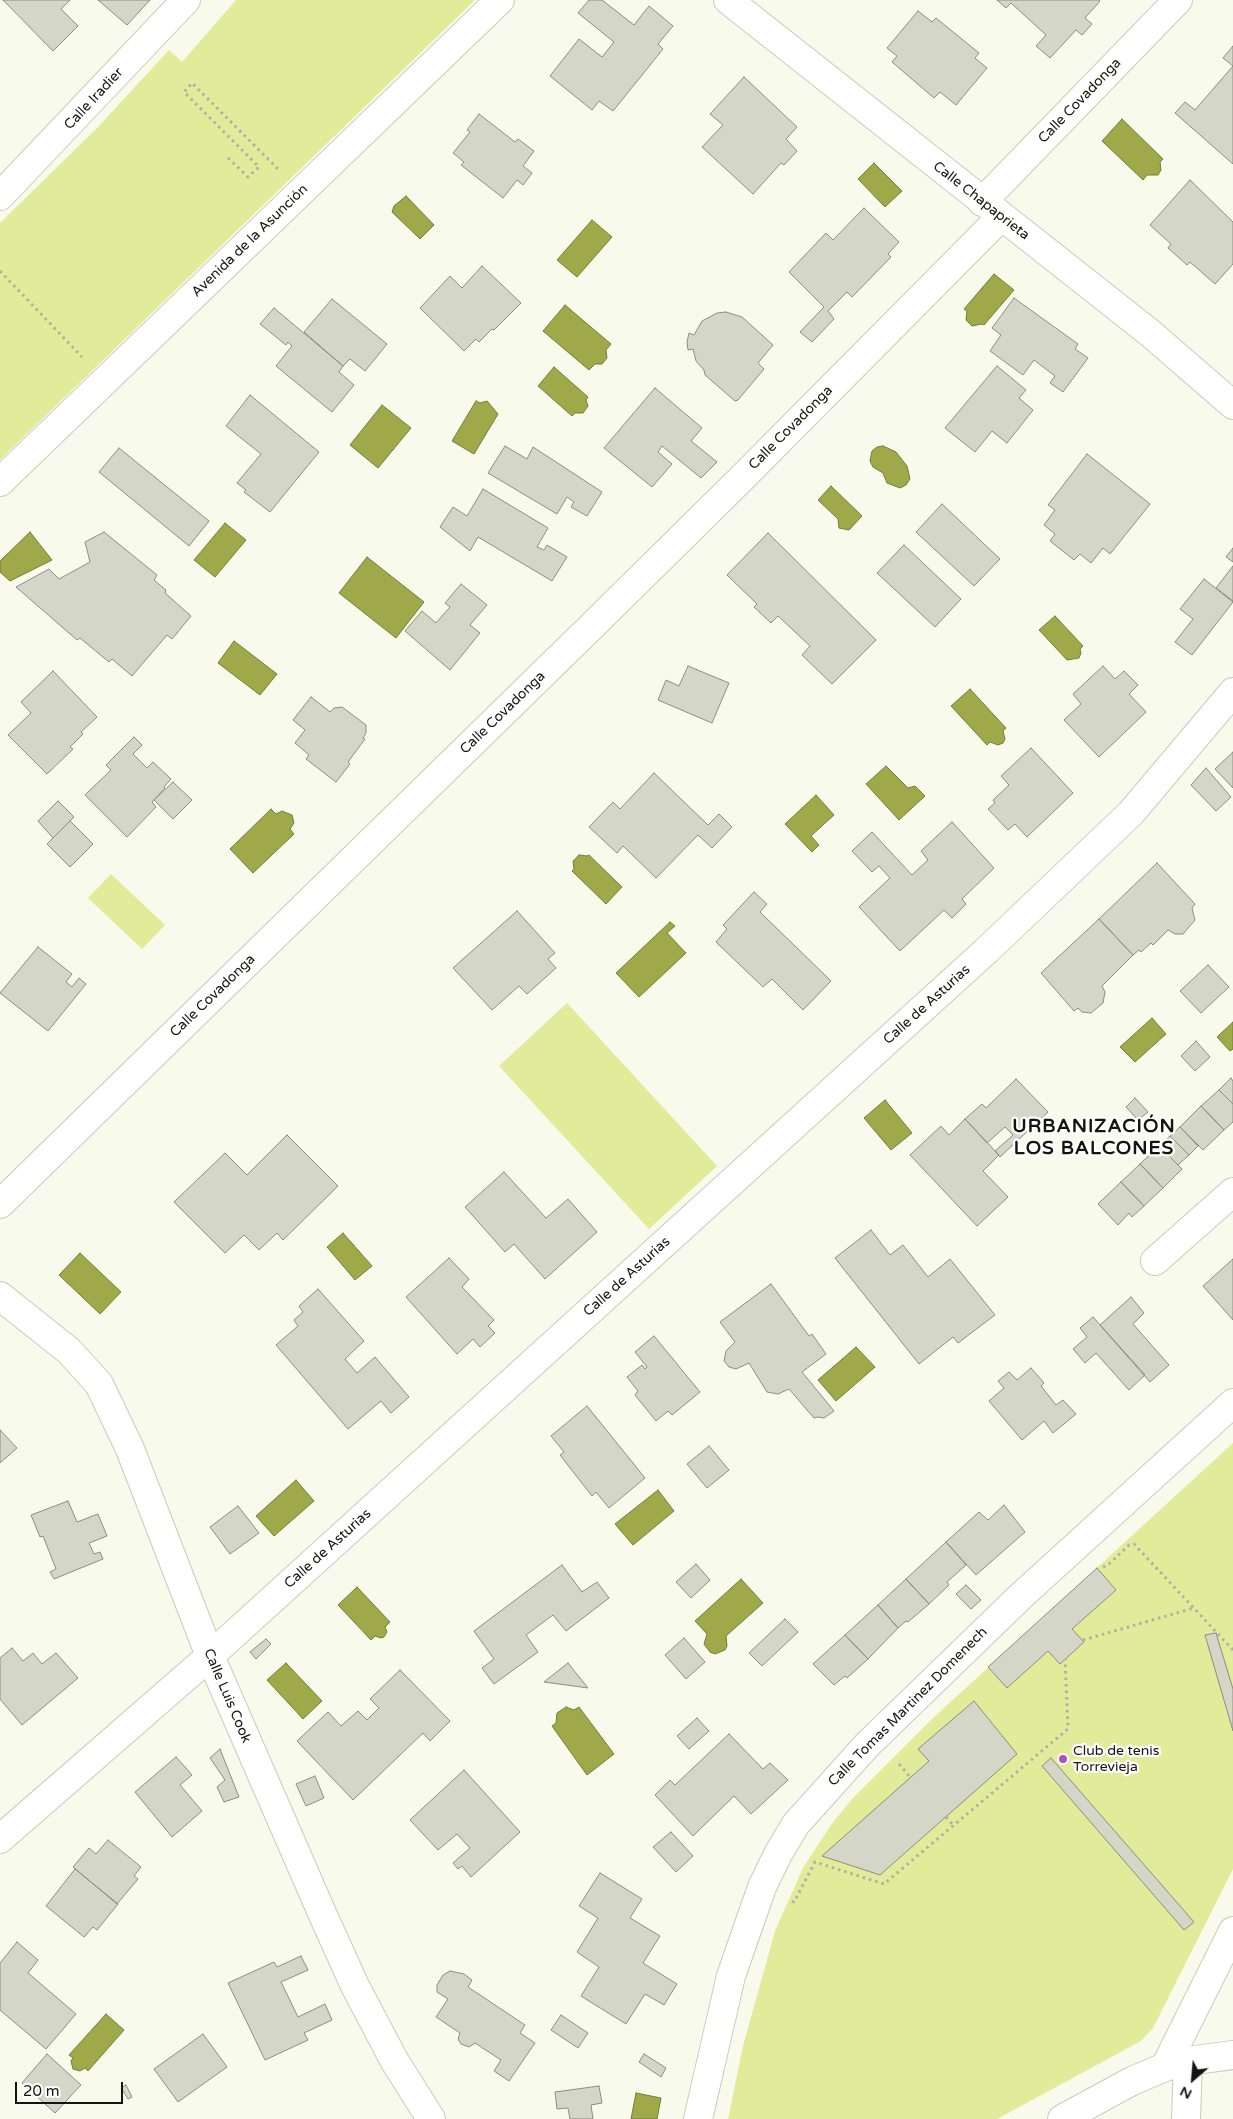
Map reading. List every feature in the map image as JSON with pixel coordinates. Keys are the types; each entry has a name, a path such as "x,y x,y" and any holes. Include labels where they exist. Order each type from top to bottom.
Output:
{"street":[{"name":"Calle Iradier","path":"0,196 186,0"},
{"name":"Avenida de la Asunción","path":"0,482 500,0"},
{"name":"Calle Chapaprieta","path":"728,0 1150,333 1233,405"},
{"name":"Calle Covadonga","path":"0,1204 602,616 991,209 1178,0"},
{"name":"Calle de Asturias","path":"0,1840 210,1656 986,951 1131,813 1233,692"},
{"path":"1155,1262 1233,1192"},
{"name":"Calle Luis Cook","path":"0,1296 70,1351 99,1384 130,1449 210,1656 354,1986 394,2060 432,2119"},
{"name":"Calle Tomas Martinez Domenech","path":"698,2119 734,1968 762,1887 778,1854 796,1824 867,1745 1021,1596 1233,1403"},
{"path":"1186,2119 1177,2064 1233,1932"},
{"path":"1062,2119 1132,2081 1177,2064 1233,2055"}],"path":[{"path":"228,158 248,177 259,167 184,92 192,83 283,174"},
{"path":"0,271 86,362"},
{"path":"1100,1566 1108,1565 1129,1545 1134,1544 1233,1650"},
{"path":"1082,1640 1194,1608"},
{"path":"788,1899 794,1902 815,1862 884,1884 1068,1729 1065,1659"},
{"path":"899,1764 910,1777"},
{"path":"946,1817 953,1826"}],"shaded area":[{"path":"236,0 475,0 0,460 0,223 99,126 169,50 182,62"},
{"path":"1122,119 1163,159 1160,162 1161,170 1158,175 1147,175 1143,180 1102,141"},
{"path":"874,163 902,191 885,207 858,179"},
{"path":"406,196 434,225 420,239 392,212 394,206"},
{"path":"592,220 612,237 577,277 557,260"},
{"path":"994,274 1014,290 984,325 972,326 966,320 967,311 964,309"},
{"path":"565,305 611,344 606,350 607,358 602,364 595,364 589,370 543,331"},
{"path":"554,367 588,397 586,400 588,406 583,413 575,413 572,416 538,386"},
{"path":"476,401 480,403 487,401 498,414 474,454 452,441"},
{"path":"382,405 411,428 378,468 350,445"},
{"path":"883,446 896,452 907,466 910,479 906,485 900,488 887,483 883,473 873,467 870,461 872,451 877,447"},
{"path":"831,486 862,516 849,530 839,528 838,519 818,500"},
{"path":"225,523 246,540 215,577 194,560"},
{"path":"30,532 52,560 10,581 0,572 0,561"},
{"path":"367,557 424,602 396,638 339,593"},
{"path":"1055,616 1083,646 1080,649 1079,658 1067,660 1039,630"},
{"path":"234,641 277,674 260,695 218,663"},
{"path":"970,689 1006,728 1003,731 1005,739 1003,743 998,745 990,742 987,745 951,706"},
{"path":"886,766 908,788 915,786 925,796 899,820 866,784"},
{"path":"816,795 834,815 811,836 819,845 812,852 785,824"},
{"path":"271,809 276,814 282,811 292,815 294,823 290,829 294,834 253,873 230,849"},
{"path":"579,855 589,855 622,887 606,904 572,871 574,869 573,861"},
{"path":"111,874 165,925 142,949 88,898"},
{"path":"670,922 675,926 667,933 686,953 639,997 616,973"},
{"path":"567,1003 717,1166 649,1229 499,1066"},
{"path":"1152,1018 1166,1034 1135,1062 1120,1047"},
{"path":"1233,1022 1233,1049 1230,1051 1217,1037"},
{"path":"885,1100 912,1133 891,1150 864,1118"},
{"path":"343,1233 372,1266 355,1280 327,1247"},
{"path":"80,1253 121,1292 100,1314 59,1275"},
{"path":"856,1347 875,1367 836,1401 818,1380"},
{"name":"Club de tenis Torrevieja","path":"1233,1443 1233,1869 1153,2028 1141,2041 997,2119 728,2119 743,2046 775,1931 803,1868 831,1825 852,1799 932,1719"},
{"path":"296,1480 314,1501 274,1536 256,1516"},
{"path":"658,1490 674,1511 633,1545 615,1524"},
{"path":"741,1579 763,1603 726,1636 727,1646 725,1650 715,1654 710,1652 704,1644 707,1634 695,1621"},
{"path":"357,1587 390,1622 385,1627 387,1632 384,1637 375,1636 371,1640 338,1605"},
{"path":"286,1663 322,1701 303,1719 267,1680"},
{"path":"566,1707 574,1710 579,1707 614,1754 587,1775 552,1726 556,1723 557,1713"},
{"path":"106,2014 124,2030 88,2071 85,2068 80,2071 73,2069 71,2061 73,2058 69,2055"},
{"path":"636,2093 661,2098 657,2119 631,2119"}],"building":[{"path":"3,0 70,0 61,9 78,26 53,51"},
{"path":"98,0 150,0 127,25"},
{"path":"589,0 602,0 634,25 649,6 673,26 658,44 663,49 613,111 599,101 592,110 550,76 579,39 602,57 614,42 578,13"},
{"path":"997,0 1100,1 1085,18 1092,24 1082,35 1076,30 1050,58 1036,46 1046,35 1011,3 1006,8"},
{"path":"918,11 932,22 936,18 979,53 975,58 987,68 956,105 940,92 934,98 892,62 897,56 887,48"},
{"path":"1233,46 1233,66 1223,58"},
{"path":"1233,66 1233,164 1175,113 1185,102 1195,110"},
{"path":"744,77 797,127 786,139 797,151 784,165 781,163 753,194 702,147 723,125 710,114"},
{"path":"479,114 515,142 518,139 534,151 523,166 532,173 523,185 517,180 503,198 461,165 464,162 453,153 470,132 467,130"},
{"path":"1190,180 1233,222 1233,264 1215,284 1190,262 1187,265 1168,248 1171,244 1150,225"},
{"path":"864,208 899,242 888,254 891,257 852,297 847,292 828,311 834,319 812,342 800,332 824,307 789,272 826,233 833,240"},
{"path":"482,266 521,303 494,330 492,329 479,342 476,339 464,351 420,308 450,276 462,288"},
{"path":"1014,298 1078,344 1075,349 1088,358 1063,392 1050,383 1055,376 1034,360 1023,375 990,351 1001,335 992,328"},
{"path":"332,299 387,344 365,371 350,359 343,366 304,332"},
{"path":"274,308 343,366 339,372 354,385 332,412 276,366 292,346 288,342 286,345 260,324"},
{"path":"726,312 742,317 773,345 758,363 764,369 738,400 735,401 705,375 704,370 696,361 693,349 688,350 687,342 689,333 694,335 702,321 717,313"},
{"path":"997,366 1026,390 1019,398 1033,410 1007,443 992,431 975,452 945,428"},
{"path":"655,388 702,428 691,441 717,462 701,478 662,446 658,452 672,464 652,487 604,448"},
{"path":"250,395 319,452 270,512 244,492 246,490 237,483 261,454 226,426"},
{"path":"505,446 527,459 533,447 602,492 587,516 571,507 574,502 567,497 557,514 488,473"},
{"path":"119,448 209,521 189,546 99,472"},
{"path":"1087,454 1150,504 1110,554 1103,548 1091,563 1080,554 1074,560 1050,541 1055,534 1044,525 1055,510 1048,505"},
{"path":"483,489 548,528 537,547 544,550 547,545 567,557 552,581 478,537 470,551 440,527 453,507 467,516"},
{"path":"942,504 1000,559 974,586 916,532"},
{"path":"104,532 157,575 154,580 166,590 165,593 191,616 172,639 167,635 132,676 112,659 109,662 80,638 77,640 16,587 49,569 59,579 90,562 85,542"},
{"path":"768,533 876,640 832,684 802,655 810,646 778,616 771,623 754,607 757,604 727,575"},
{"path":"904,545 961,599 935,627 877,573"},
{"path":"1233,548 1233,562 1226,557"},
{"path":"1233,566 1233,601 1216,588"},
{"path":"1204,579 1233,602 1192,655 1175,642 1193,619 1180,609"},
{"path":"461,584 487,605 470,625 480,633 450,670 405,631 422,611 436,623 450,607 445,603"},
{"path":"688,666 729,683 712,723 658,700 666,680 679,686"},
{"path":"1103,666 1115,679 1124,671 1138,685 1129,694 1146,712 1099,757 1064,720 1081,704 1073,694"},
{"path":"53,671 97,717 81,732 83,734 70,747 73,749 47,774 8,735 31,713 21,702"},
{"path":"311,697 330,712 334,708 342,707 366,725 366,733 363,738 365,739 348,762 350,764 336,782 306,759 309,755 295,743 305,730 293,720"},
{"path":"134,737 142,745 133,754 147,768 153,762 171,779 152,802 156,807 127,837 85,795 111,770 106,765"},
{"path":"1031,748 1073,793 1027,837 1015,824 1008,830 988,809 995,803 993,800 1009,785 1001,776"},
{"path":"1233,752 1233,788 1215,769"},
{"path":"1206,768 1231,797 1216,811 1191,785"},
{"path":"654,773 708,825 719,814 732,827 712,848 698,835 656,878 623,846 617,853 589,827 613,802 620,809"},
{"path":"173,782 192,800 173,819 154,800"},
{"path":"58,801 74,817 53,838 38,821"},
{"path":"70,821 93,844 70,867 47,844"},
{"path":"952,822 994,868 962,899 966,904 952,918 944,910 900,951 859,907 890,878 879,866 872,872 852,851 872,832 912,875 928,860 921,851"},
{"path":"1157,863 1195,904 1192,908 1195,920 1183,934 1175,934 1168,930 1153,945 1151,943 1141,952 1139,950 1133,955 1099,919"},
{"path":"754,892 767,904 760,912 831,981 803,1010 772,979 763,987 716,942 727,929 723,925"},
{"path":"517,911 555,953 548,959 556,968 527,994 519,986 492,1010 453,968"},
{"path":"1099,919 1133,955 1102,986 1105,992 1103,1003 1091,1013 1082,1012 1078,1008 1074,1011 1041,973"},
{"path":"38,947 72,974 66,982 72,987 79,978 86,984 48,1031 0,993"},
{"path":"1208,965 1229,987 1201,1013 1180,991"},
{"path":"1196,1041 1210,1057 1195,1071 1181,1056"},
{"path":"1231,1078 1233,1081 1233,1104 1219,1090"},
{"path":"1016,1079 1048,1112 1000,1157 995,1151 1013,1135 1005,1127 987,1143 965,1119 982,1104 986,1108"},
{"path":"1219,1090 1233,1104 1233,1122 1224,1130 1201,1106"},
{"path":"1135,1098 1148,1112 1138,1120 1126,1107"},
{"path":"1201,1106 1224,1130 1203,1150 1180,1127"},
{"path":"965,1119 999,1155 983,1171 1008,1197 977,1226 910,1155 941,1126 949,1135"},
{"path":"1180,1127 1198,1146 1189,1155 1170,1136"},
{"path":"287,1135 338,1186 283,1240 277,1233 259,1250 244,1235 225,1253 174,1202 225,1153 247,1175"},
{"path":"1170,1136 1189,1155 1178,1165 1159,1146"},
{"path":"1159,1146 1182,1169 1163,1188 1140,1164"},
{"path":"1140,1164 1163,1188 1144,1206 1121,1182"},
{"path":"504,1172 546,1218 568,1199 597,1232 545,1279 514,1244 505,1252 465,1207"},
{"path":"1121,1182 1144,1206 1132,1217 1129,1213 1118,1225 1098,1204"},
{"path":"871,1230 890,1255 903,1245 928,1277 950,1259 995,1315 958,1343 953,1337 919,1364 835,1258"},
{"path":"449,1258 469,1279 462,1287 494,1320 488,1326 495,1333 480,1347 473,1339 457,1354 406,1297"},
{"path":"1233,1259 1233,1320 1203,1286"},
{"path":"771,1284 809,1336 812,1334 826,1354 802,1372 834,1411 824,1418 814,1418 789,1389 778,1394 767,1392 749,1363 736,1369 729,1367 724,1361 726,1351 735,1342 720,1322"},
{"path":"318,1289 364,1341 345,1359 357,1373 375,1357 409,1397 391,1413 381,1401 348,1429 276,1345 298,1326 294,1320 303,1312 299,1306"},
{"path":"1131,1297 1144,1313 1133,1324 1169,1365 1150,1382 1100,1325"},
{"path":"1093,1317 1145,1375 1129,1390 1096,1353 1085,1363 1073,1349 1087,1337 1080,1328"},
{"path":"654,1336 700,1392 672,1415 668,1411 656,1421 635,1395 638,1391 627,1377 642,1365 645,1369 647,1367 635,1352"},
{"path":"1031,1368 1044,1383 1041,1386 1056,1405 1063,1400 1076,1414 1053,1433 1044,1421 1022,1440 989,1401 1004,1388 998,1381 1009,1372 1017,1380"},
{"path":"587,1406 645,1478 609,1508 596,1492 592,1496 560,1455 564,1452 551,1436"},
{"path":"0,1430 17,1448 0,1463"},
{"path":"709,1446 729,1470 707,1488 687,1464"},
{"path":"68,1501 77,1522 98,1514 107,1536 89,1543 94,1554 100,1552 103,1559 54,1579 50,1572 56,1569 43,1536 40,1537 31,1515"},
{"path":"1004,1505 1025,1532 976,1575 946,1542 979,1512 988,1520"},
{"path":"238,1506 259,1533 230,1554 210,1527"},
{"path":"946,1542 966,1565 947,1582 949,1585 929,1604 906,1579"},
{"path":"696,1564 710,1580 691,1598 676,1582"},
{"path":"562,1565 582,1592 597,1582 609,1598 566,1631 553,1615 526,1635 538,1652 494,1684 482,1668 494,1659 474,1631"},
{"path":"1097,1568 1116,1590 1072,1629 1084,1642 1060,1664 1048,1651 1007,1688 988,1667"},
{"path":"906,1579 929,1604 898,1628 878,1605"},
{"path":"966,1585 981,1600 971,1609 956,1594"},
{"path":"878,1605 898,1628 868,1659 845,1635"},
{"path":"785,1619 798,1632 762,1666 749,1653"},
{"path":"1216,1633 1233,1689 1233,1731 1205,1635"},
{"path":"845,1635 868,1659 847,1678 845,1676 834,1685 813,1664"},
{"path":"684,1638 705,1662 686,1679 665,1655"},
{"path":"266,1639 271,1644 256,1659 250,1652"},
{"path":"12,1648 23,1661 33,1653 42,1664 56,1653 78,1678 22,1725 0,1699 0,1658"},
{"path":"568,1663 588,1688 544,1682"},
{"path":"400,1670 450,1721 430,1741 423,1733 353,1800 297,1741 328,1712 341,1726 358,1711 367,1720 379,1708 370,1699"},
{"path":"974,1701 1017,1754 880,1875 822,1856 929,1761 918,1749"},
{"path":"697,1718 709,1731 689,1749 677,1736"},
{"path":"729,1734 763,1769 770,1763 788,1780 751,1814 734,1796 693,1836 655,1795 670,1780 675,1785"},
{"path":"220,1749 239,1797 224,1802 217,1787 225,1780 210,1758"},
{"path":"176,1757 192,1775 180,1785 202,1811 172,1837 135,1792"},
{"path":"1051,1758 1194,1922 1184,1930 1042,1766"},
{"path":"464,1770 520,1832 471,1877 462,1866 458,1869 453,1863 470,1848 457,1834 438,1850 410,1820"},
{"path":"315,1776 324,1798 306,1806 296,1784"},
{"path":"671,1832 693,1856 676,1872 653,1847"},
{"path":"108,1840 141,1867 134,1876 138,1879 117,1904 73,1867 89,1848 96,1854"},
{"path":"75,1869 118,1904 97,1930 93,1927 84,1937 46,1906"},
{"path":"600,1873 642,1899 630,1918 660,1936 643,1963 677,1984 664,2005 645,1994 626,2024 581,1996 599,1967 577,1952 598,1918 579,1906"},
{"path":"17,1942 38,1960 28,1973 76,2014 46,2049 0,2010 0,1963"},
{"path":"301,1956 308,1970 281,1982 298,2017 325,2004 332,2020 304,2033 308,2040 265,2060 228,1983 274,1962 277,1967"},
{"path":"450,1971 464,1974 472,1980 468,1987 525,2025 520,2033 535,2043 509,2081 494,2071 501,2060 475,2043 469,2047 461,2044 458,2039 460,2033 436,2017 448,1999 437,1992 437,1985 443,1975"},
{"path":"561,2015 588,2033 578,2048 551,2030"},
{"path":"203,2034 227,2067 178,2102 154,2069"},
{"path":"47,2054 81,2085 55,2113 22,2083"},
{"path":"644,2054 666,2068 661,2077 639,2062"},
{"path":"126,2085 132,2097 128,2099 121,2088"},
{"path":"599,2086 602,2103 591,2105 593,2119 570,2119 568,2108 557,2109 555,2092"}],"place":[{"name":"Club de tenis Torrevieja","path":"1063,1759"}],"district":[{"name":"URBANIZACIÓN LOS BALCONES","path":"1094,1138"}]}
